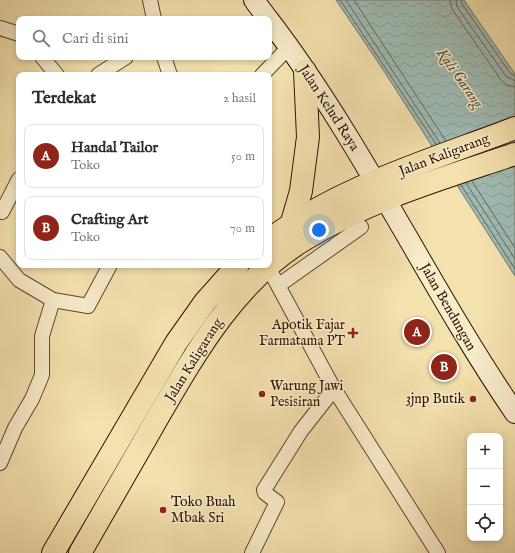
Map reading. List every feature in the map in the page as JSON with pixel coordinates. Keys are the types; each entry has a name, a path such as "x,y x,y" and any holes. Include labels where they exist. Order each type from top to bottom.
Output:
{"highway":[{"path":"292,222 301,190 308,137 305,71"},
{"name":"Jalan Kaligarang","path":"272,238 292,222 388,187 515,128"},
{"name":"Jalan Kaligarang","path":"272,263 304,239 345,217 388,187 515,154"},
{"name":"Jalan Kaligarang","path":"53,553 176,343 205,302 235,268"},
{"name":"Jalan Kaligarang","path":"80,553 201,344 226,309 266,268"},
{"path":"151,385 172,393"}],"street":[{"path":"150,0 153,16"},
{"name":"Jalan Kelud Raya","path":"254,0 266,16"},
{"name":"Jalan Kelud Raya","path":"272,24 388,187"},
{"path":"0,28 16,33"},
{"path":"265,72 289,47"},
{"path":"44,60 54,72"},
{"path":"103,72 121,60"},
{"path":"165,60 169,72"},
{"path":"1,212 16,184"},
{"name":"Jalan Bendungan","path":"388,187 482,366 515,414"},
{"path":"279,285 361,227"},
{"path":"0,257 19,280 53,300 88,306 108,268"},
{"path":"269,268 334,389 438,553"},
{"path":"0,464 15,428 26,412 42,375 42,336 53,300"},
{"path":"252,553 277,502 265,493 264,490 301,431 334,389"}],"water":[{"name":"Kali Garang","path":"336,0 464,0 515,74 515,276 384,71"}],"place":[{"name":"Handal Tailor","path":"417,332"},
{"name":"Apotik Fajar Farmatama PT","path":"353,333"},
{"name":"Crafting Art","path":"444,367"},
{"name":"Warung Jawi Pesisiran","path":"262,394"},
{"name":"3jnp Butik","path":"473,399"},
{"name":"Toko Buah Mbak Sri","path":"163,510"}]}
